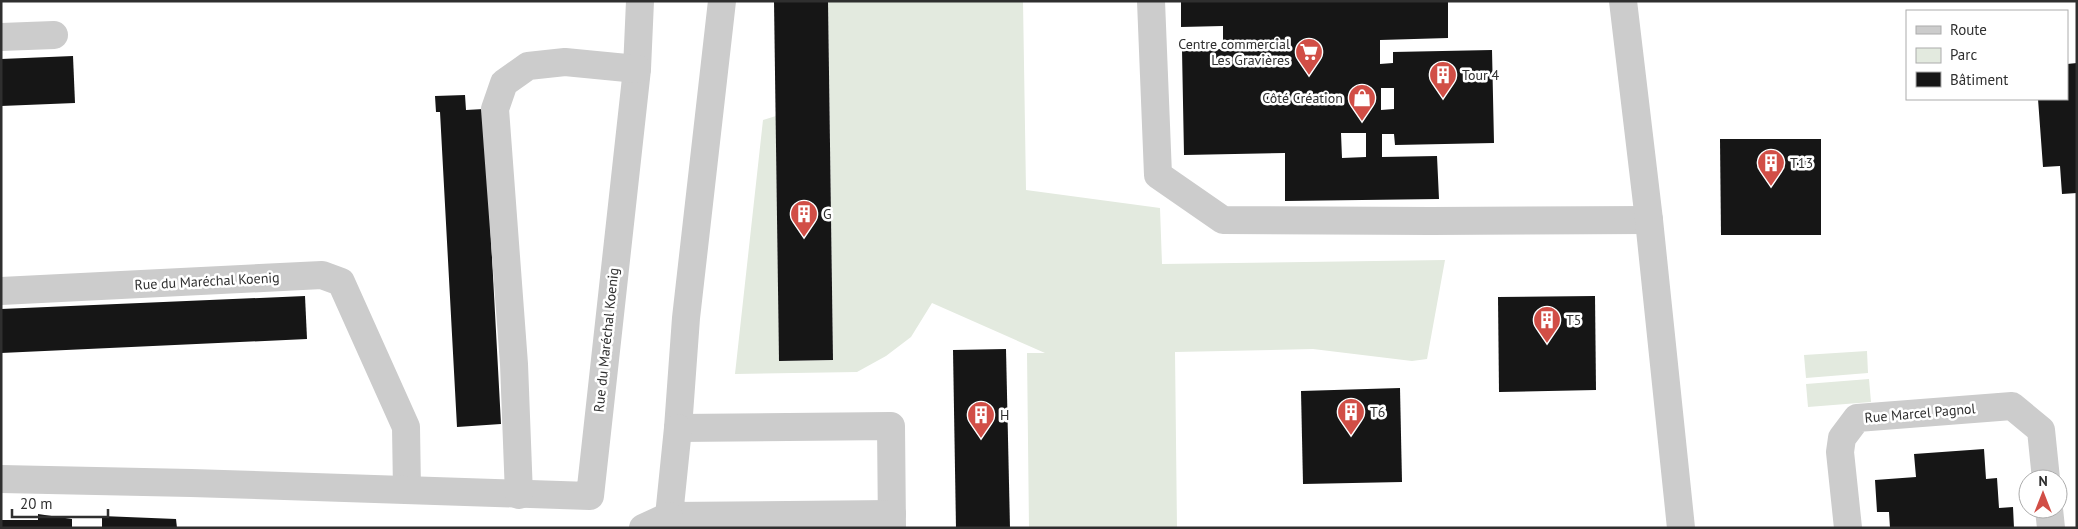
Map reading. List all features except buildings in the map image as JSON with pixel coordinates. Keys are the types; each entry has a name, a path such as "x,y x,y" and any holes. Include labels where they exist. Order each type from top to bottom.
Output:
{"street":[{"name":"Rue du Maréchal Koenig","path":"1,479 590,496 637,69 640,1"},
{"path":"669,516 686,318 722,1"},
{"path":"1151,1 1158,174 1223,220 1432,222 1649,220"},
{"path":"1622,1 1649,220 1681,528"},
{"path":"1,37 54,35"},
{"path":"519,495 514,364 495,110 504,83 528,66 565,62 637,69"},
{"name":"Rue du Maréchal Koenig","path":"1,291 322,275 341,282 406,427 406,490"},
{"name":"Rue Marcel Pagnol","path":"1848,528 1840,452 1842,438 1857,418 2012,406 2041,430 2045,469"},
{"path":"643,528 669,516 892,521 891,426 678,428"}],"green space":[{"path":"828,1 1023,1 1026,190 1160,208 1162,264 1445,260 1427,359 1412,361 1313,349 1175,352 1177,528 1029,528 1027,353 1045,353 932,303 911,337 886,356 857,372 735,374 763,120 776,116 779,361 833,360"},
{"path":"1867,351 1868,373 1806,378 1804,355"},
{"path":"1869,379 1871,402 1808,407 1806,384"}],"place":[{"name":"Centre commercial Les Gravières","path":"1309,76"},
{"name":"Tour 4","path":"1443,99"},
{"name":"Côté Création","path":"1362,122"},
{"name":"T13","path":"1771,187"},
{"name":"G","path":"804,238"},
{"name":"T5","path":"1547,344"},
{"name":"T6","path":"1351,436"},
{"name":"H","path":"981,439"}]}
